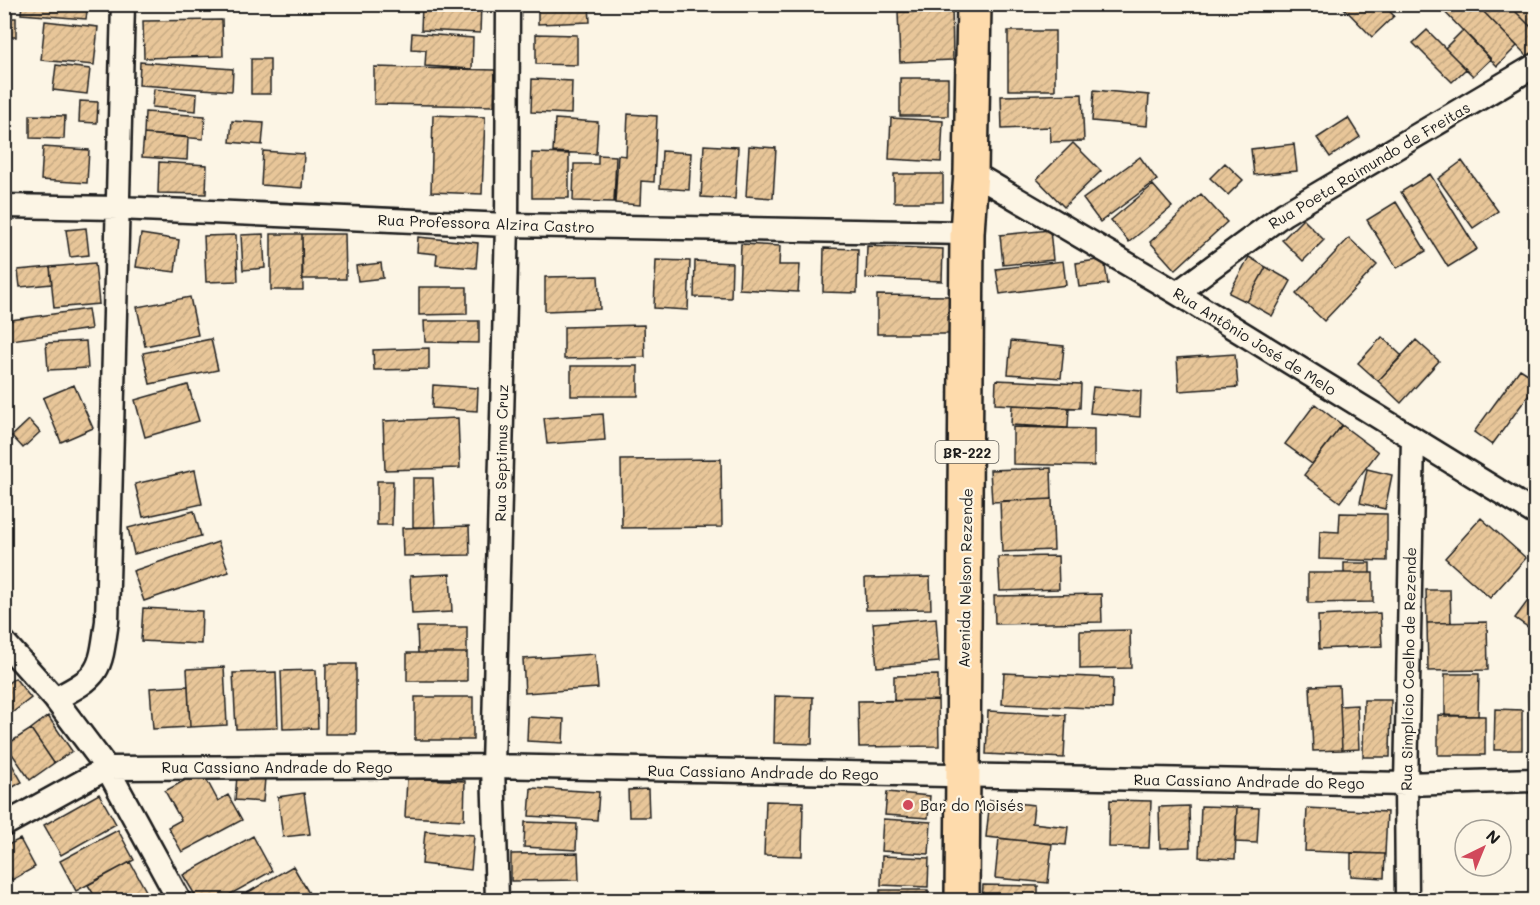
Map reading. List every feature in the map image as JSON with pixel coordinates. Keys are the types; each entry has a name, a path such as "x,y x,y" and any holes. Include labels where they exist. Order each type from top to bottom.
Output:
{"main road":[{"name":"Avenida Nelson Rezende","path":"962,900 967,233 971,172 974,4"}],"street":[{"path":"55,699 92,677 102,656 107,621 123,4"},
{"name":"Rua Septimus Cruz","path":"497,900 493,766 507,225 508,4"},
{"name":"Rua Poeta Raimundo de Freitas","path":"1177,293 1284,214 1536,65"},
{"name":"Rua Antônio José de Melo","path":"971,172 1177,293 1536,514"},
{"name":"Rua Professora Alzira Castro","path":"4,206 118,208 507,225 967,233"},
{"name":"Rua Simplício Coelho de Rezende","path":"1407,900 1406,784 1413,438"},
{"path":"4,642 55,699 106,768 178,900"},
{"name":"Rua Cassiano Andrade do Rego","path":"4,825 106,768 493,766 1406,784 1536,780"}],"building":[{"path":"4,4 11,4 12,15 4,15"},
{"path":"22,4 88,4 86,19 21,14"},
{"path":"442,4 481,4 480,33 421,30 422,6 442,7"},
{"path":"538,4 589,4 590,22 538,24"},
{"path":"912,4 952,4 953,60 900,62 898,12 912,12"},
{"path":"1340,4 1383,4 1394,16 1372,37"},
{"path":"1437,4 1476,4 1517,46 1497,66"},
{"path":"1476,4 1508,4 1536,32 1536,51 1529,58"},
{"path":"1508,4 1536,4 1536,32"},
{"path":"4,18 16,18 16,37 4,37"},
{"path":"222,20 223,56 144,58 143,21"},
{"path":"45,21 98,27 94,65 41,60"},
{"path":"1427,30 1466,69 1452,82 1413,43"},
{"path":"1463,30 1491,59 1473,76 1445,48"},
{"path":"1008,31 1055,31 1055,90 1008,90"},
{"path":"412,33 473,38 472,69 425,66 426,50 411,49"},
{"path":"536,34 577,35 577,65 536,64"},
{"path":"251,59 270,59 270,94 251,94"},
{"path":"140,62 233,69 232,91 139,85"},
{"path":"56,65 90,69 87,94 53,90"},
{"path":"374,67 495,70 494,106 374,104"},
{"path":"900,78 948,78 948,116 900,116"},
{"path":"532,79 572,81 571,114 531,112"},
{"path":"154,89 197,94 196,111 152,107"},
{"path":"1094,90 1149,95 1147,126 1092,121"},
{"path":"1082,94 1084,141 1051,142 1050,127 1002,129 1001,96"},
{"path":"80,101 98,102 97,123 79,122"},
{"path":"145,112 205,116 203,139 144,134"},
{"path":"628,114 657,116 654,182 641,181 640,205 615,203 618,155 626,156"},
{"path":"30,115 65,116 64,139 30,138"},
{"path":"433,115 485,117 482,194 431,192"},
{"path":"891,118 943,121 941,162 889,159"},
{"path":"1348,118 1360,137 1330,157 1317,138"},
{"path":"555,119 598,122 596,154 553,152"},
{"path":"232,121 264,123 262,145 230,142"},
{"path":"144,134 188,137 187,160 142,157"},
{"path":"1073,143 1101,171 1064,207 1037,179"},
{"path":"1294,144 1297,171 1254,175 1251,149"},
{"path":"704,145 738,147 735,199 701,197"},
{"path":"749,146 776,148 773,198 746,196"},
{"path":"43,147 89,150 87,183 41,180"},
{"path":"263,151 304,154 302,188 261,185"},
{"path":"662,151 691,153 689,190 660,188"},
{"path":"532,153 569,154 569,198 532,198"},
{"path":"598,155 616,156 614,202 573,201 574,164 598,164"},
{"path":"1140,157 1157,180 1100,222 1083,199"},
{"path":"1462,161 1498,211 1473,228 1438,179"},
{"path":"159,162 207,165 206,194 158,193"},
{"path":"1225,163 1243,180 1228,195 1210,178"},
{"path":"894,174 943,174 943,202 894,202"},
{"path":"1430,174 1477,249 1448,267 1401,192"},
{"path":"1153,185 1172,207 1129,242 1111,220"},
{"path":"1201,194 1227,222 1175,270 1150,242"},
{"path":"1396,202 1426,251 1397,268 1367,220"},
{"path":"1303,219 1324,240 1303,261 1282,240"},
{"path":"86,228 89,255 70,257 66,230"},
{"path":"1050,230 1053,260 1003,265 1000,235"},
{"path":"141,234 179,240 175,272 136,267"},
{"path":"263,234 265,268 243,270 241,235"},
{"path":"271,234 302,234 303,290 271,290"},
{"path":"302,234 345,234 346,279 302,279"},
{"path":"236,235 238,281 206,282 204,236"},
{"path":"418,237 478,243 476,268 436,265 437,254 417,252"},
{"path":"1349,238 1377,265 1324,321 1296,294"},
{"path":"741,244 780,246 779,265 800,265 798,292 739,289"},
{"path":"867,246 943,249 942,281 866,278"},
{"path":"824,248 858,249 857,293 823,292"},
{"path":"1249,257 1266,267 1247,302 1229,293"},
{"path":"1104,259 1108,284 1079,287 1076,263"},
{"path":"656,260 690,261 688,310 654,308"},
{"path":"695,261 732,263 731,298 694,297"},
{"path":"1063,261 1066,285 1000,294 996,269"},
{"path":"95,263 99,304 54,308 50,267"},
{"path":"381,263 383,278 358,281 356,266"},
{"path":"50,267 52,284 20,287 18,270"},
{"path":"1266,267 1291,281 1272,316 1247,302"},
{"path":"598,276 600,309 545,311 545,277"},
{"path":"419,287 467,287 467,314 419,315"},
{"path":"877,295 950,296 950,334 877,334"},
{"path":"190,297 198,335 145,346 137,307"},
{"path":"88,309 91,329 4,341 4,321"},
{"path":"424,321 479,321 479,343 425,342"},
{"path":"644,325 645,357 564,359 564,327"},
{"path":"1382,337 1402,356 1378,381 1358,363"},
{"path":"211,339 218,370 150,384 143,353"},
{"path":"1416,340 1439,361 1401,403 1378,381"},
{"path":"86,341 88,368 48,370 46,343"},
{"path":"1011,341 1064,346 1061,378 1008,374"},
{"path":"429,348 429,369 374,370 373,350"},
{"path":"1235,354 1238,387 1179,391 1177,358"},
{"path":"571,366 638,366 638,396 571,396"},
{"path":"1520,369 1536,379 1536,385 1492,445 1474,432"},
{"path":"996,380 1081,384 1080,408 995,404"},
{"path":"74,385 93,428 61,442 43,398"},
{"path":"188,385 199,421 145,437 135,400"},
{"path":"433,385 478,388 477,411 432,408"},
{"path":"1093,387 1141,391 1140,417 1090,413"},
{"path":"1315,404 1342,425 1312,464 1285,444"},
{"path":"1012,405 1069,408 1068,428 1011,425"},
{"path":"603,414 605,440 547,444 544,418"},
{"path":"458,418 460,468 385,470 383,421"},
{"path":"29,420 40,432 23,448 12,436"},
{"path":"1342,425 1378,452 1340,502 1304,475"},
{"path":"1013,427 1094,429 1094,466 1013,464"},
{"path":"721,459 722,527 622,528 621,460"},
{"path":"1051,468 1052,499 992,502 990,470"},
{"path":"1367,469 1392,475 1385,509 1360,503"},
{"path":"195,470 202,504 143,517 135,484"},
{"path":"413,478 433,478 435,527 413,527"},
{"path":"377,481 393,481 392,525 377,525"},
{"path":"1052,499 1054,550 1002,552 1000,501"},
{"path":"194,511 201,536 134,554 128,528"},
{"path":"1340,513 1387,514 1387,561 1319,559 1320,531 1339,532"},
{"path":"1481,518 1526,558 1490,598 1445,558"},
{"path":"469,526 470,555 403,556 402,528"},
{"path":"218,542 229,572 144,601 133,571"},
{"path":"1058,556 1059,589 1000,591 998,557"},
{"path":"1344,563 1370,563 1370,573 1344,573"},
{"path":"1308,573 1373,573 1373,602 1308,603"},
{"path":"450,574 452,612 412,614 410,576"},
{"path":"930,577 931,609 866,610 865,578"},
{"path":"1426,590 1450,590 1451,623 1427,623"},
{"path":"1536,590 1536,633 1515,618"},
{"path":"1101,594 1102,622 995,624 994,596"},
{"path":"143,608 202,611 201,644 141,641"},
{"path":"1380,613 1382,646 1319,649 1318,616"},
{"path":"936,618 939,662 877,667 873,623"},
{"path":"1487,622 1488,670 1428,671 1427,623"},
{"path":"417,627 467,627 467,653 418,653"},
{"path":"1130,630 1131,668 1080,669 1080,631"},
{"path":"407,653 467,653 467,681 407,681"},
{"path":"595,654 598,688 525,693 523,659"},
{"path":"326,664 356,664 356,734 325,734"},
{"path":"224,667 227,725 190,727 187,669"},
{"path":"316,670 318,728 283,729 281,671"},
{"path":"276,672 278,728 236,729 233,673"},
{"path":"1004,673 1113,678 1112,709 1002,704"},
{"path":"1445,674 1479,674 1478,716 1445,716"},
{"path":"938,675 938,700 894,701 894,676"},
{"path":"15,678 31,698 4,719 4,686"},
{"path":"1339,685 1342,750 1313,751 1310,686"},
{"path":"188,686 190,727 153,729 150,688"},
{"path":"1536,693 1536,736 1530,737 1528,694"},
{"path":"775,696 813,697 812,744 774,743"},
{"path":"415,697 473,697 473,740 415,740"},
{"path":"938,700 939,746 859,747 858,701"},
{"path":"1364,700 1391,700 1390,757 1363,757"},
{"path":"1357,705 1359,749 1342,750 1340,706"},
{"path":"1495,709 1522,710 1522,750 1494,750"},
{"path":"988,711 1066,715 1064,758 986,754"},
{"path":"1438,715 1485,716 1485,755 1438,755"},
{"path":"48,716 72,751 54,763 31,729"},
{"path":"528,717 564,719 563,743 527,741"},
{"path":"31,729 54,763 30,780 6,745"},
{"path":"6,754 22,782 8,790 4,783"},
{"path":"202,771 218,801 228,795 242,820 182,852 168,827 181,820 165,791"},
{"path":"237,776 265,778 263,802 235,800"},
{"path":"407,778 465,781 464,820 405,817"},
{"path":"531,788 599,792 597,820 529,816"},
{"path":"648,789 649,817 629,817 628,790"},
{"name":"Bar do Moisés","path":"887,792 930,796 928,818 885,815"},
{"path":"304,793 310,834 283,837 278,797"},
{"path":"99,794 116,824 61,855 44,825"},
{"path":"990,800 1034,805 1032,823 1068,827 1066,845 986,837"},
{"path":"1110,800 1151,801 1149,848 1109,847"},
{"path":"766,801 803,802 802,856 764,855"},
{"path":"1189,806 1190,847 1160,848 1159,807"},
{"path":"1201,806 1237,807 1235,859 1199,857"},
{"path":"1237,807 1259,808 1257,843 1235,842"},
{"path":"1307,808 1387,812 1385,854 1305,851"},
{"path":"883,819 931,822 929,854 881,851"},
{"path":"525,822 577,824 576,850 524,847"},
{"path":"118,830 134,860 76,891 60,861"},
{"path":"425,831 474,835 471,870 422,864"},
{"path":"253,836 272,871 220,900 198,900 183,875"},
{"path":"999,838 1052,844 1048,883 995,878"},
{"path":"20,839 35,867 12,880 4,867 4,847"},
{"path":"578,853 579,880 511,881 511,854"},
{"path":"1351,853 1385,854 1384,878 1351,876"},
{"path":"882,856 929,858 928,887 881,885"},
{"path":"130,862 151,900 97,900 88,885"},
{"path":"293,866 313,900 235,900"},
{"path":"983,885 1038,886 1038,900 982,900"},
{"path":"880,890 928,890 929,900 880,900"}],"place":[{"name":"Bar do Moisés","path":"908,805"}]}
